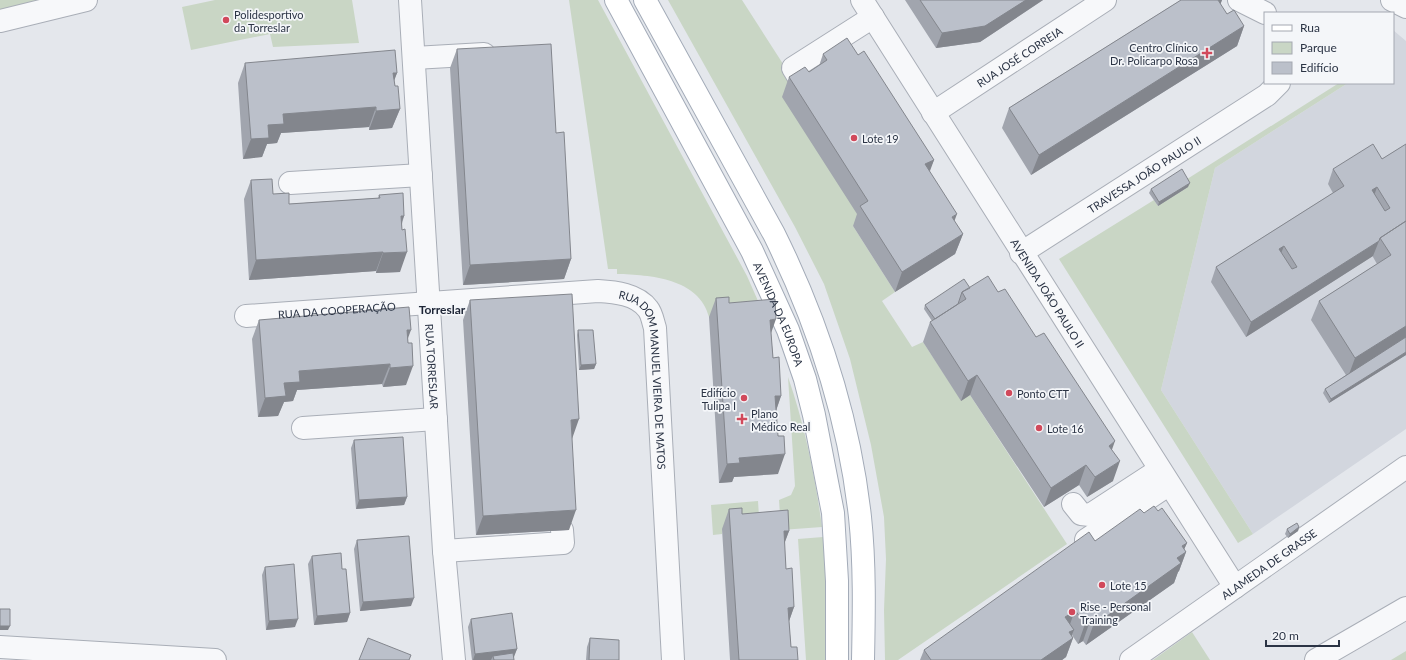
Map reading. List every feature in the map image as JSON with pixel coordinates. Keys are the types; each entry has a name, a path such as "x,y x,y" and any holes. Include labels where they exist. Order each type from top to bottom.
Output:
{"main road":[{"name":"AVENIDA DA EUROPA","path":"616,0 752,251 788,330 814,415 833,513 837,581 837,660"},
{"path":"645,0 774,234 792,271 821,343 841,412 859,511 864,598 863,660"}],"street":[{"path":"0,21 86,0"},
{"name":"RUA TORRESLAR","path":"410,0 444,552 454,660"},
{"name":"RUA JOSÉ CORREIA","path":"933,113 1105,0"},
{"path":"1239,0 1264,12"},
{"path":"1392,0 1406,7"},
{"path":"804,86 793,68 868,8"},
{"name":"AVENIDA JOÃO PAULO II","path":"868,8 1021,253 1235,586"},
{"path":"414,58 505,53"},
{"name":"TRAVESSA JOÃO PAULO II","path":"1021,253 1273,89"},
{"path":"290,183 421,175"},
{"name":"RUA DOM MANUEL VIEIRA DE MATOS","path":"428,303 598,291 628,295 640,301 649,310 655,328 673,660"},
{"name":"RUA DA COOPERAÇÃO","path":"246,316 428,303"},
{"path":"303,428 436,419"},
{"name":"ALAMEDA DE GRASSE","path":"1131,660 1406,467"},
{"path":"1073,504 1081,514 1090,515 1164,477"},
{"path":"1086,540 1164,477"},
{"path":"444,552 563,543 562,530"},
{"path":"1316,660 1406,608"},
{"path":"0,647 215,660"}],"shaded area":[{"path":"1394,31 1406,41 1406,429 1253,534 1161,390 1215,168 1346,84 1394,84"}],"green space":[{"path":"0,0 48,0 0,11"},
{"path":"215,0 352,0 359,43 273,47 270,34 191,50 182,7"},
{"path":"569,0 598,0 747,276 766,319 709,317 704,304 695,294 672,281 644,276 617,274 617,269 608,269"},
{"path":"668,0 742,0 785,67 861,221 853,226 895,292 882,301 912,347 923,342 961,400 970,395 1067,544 898,660 885,660 884,610 886,559 884,517 871,445 850,359 824,284 795,227"},
{"path":"1337,84 1346,84 1215,168 1161,390 1253,534 1238,543 1059,259 1154,200 1158,206 1184,181"},
{"path":"788,377 800,414 809,451 822,527 781,530 779,500 791,495 795,486"},
{"path":"758,501 760,532 722,529 722,534 713,535 711,505"},
{"path":"823,537 826,577 828,660 806,660 798,539"},
{"path":"1192,632 1210,660 1153,660"},
{"path":"1406,651 1406,660 1391,660"}],"building":[{"path":"920,0 1026,0 985,26 942,33"},
{"path":"1181,0 1218,0 1227,14 1234,10 1244,26 1039,155 1009,108"},
{"path":"847,38 858,55 864,51 934,160 925,164 957,214 952,217 963,234 902,272 860,206 868,201 789,77 805,67 809,72 827,60 823,54"},
{"path":"551,44 556,133 564,132 571,259 470,265 457,49"},
{"path":"395,50 397,73 393,73 395,86 398,86 400,109 376,111 376,107 283,114 284,124 268,125 269,138 251,139 245,63"},
{"path":"1373,144 1382,159 1406,144 1406,221 1380,238 1379,241 1251,322 1216,267 1344,186 1333,169","holes":["1377,187 1390,208 1385,211 1372,190","1284,246 1297,267 1292,269 1279,249"]},
{"path":"1182,169 1190,183 1159,202 1151,189"},
{"path":"272,179 273,194 289,193 289,204 380,198 379,195 403,193 404,216 401,216 402,230 405,229 407,252 383,252 256,260 251,180"},
{"path":"1406,221 1406,326 1355,358 1319,301 1391,255 1380,238"},
{"path":"988,276 998,292 1005,289 1036,337 1044,333 1115,441 1109,446 1120,461 1095,477 1086,465 1051,488 977,375 968,381 930,322 966,299 962,292"},
{"path":"964,279 970,288 962,292 958,304 935,319 925,305"},
{"path":"572,294 579,419 571,420 576,510 483,516 470,300"},
{"name":"Edifício Tulipa I","path":"729,297 729,303 775,299 776,319 770,320 773,358 779,357 781,396 775,396 778,436 784,436 785,454 739,458 740,463 727,464 716,298"},
{"path":"409,307 411,330 407,330 408,343 412,343 413,366 390,368 390,364 299,371 300,382 284,383 286,396 265,398 259,320"},
{"path":"578,330 593,330 596,364 581,365"},
{"path":"1406,337 1406,352 1331,399 1325,389"},
{"path":"403,437 407,497 359,500 354,440"},
{"path":"1154,506 1158,511 1162,508 1187,543 1182,546 1186,552 1177,558 1181,563 1093,626 1090,621 1085,624 1075,610 1065,617 1074,630 1069,632 1073,638 1041,660 931,660 924,650 1089,532 1095,541 1140,509 1144,513"},
{"path":"742,508 742,514 788,510 789,531 784,531 786,569 792,568 794,607 788,608 791,647 797,647 798,660 739,660 729,509"},
{"path":"1297,523 1299,527 1290,534 1287,529"},
{"path":"409,536 414,598 363,602 357,540"},
{"path":"341,553 342,569 346,569 350,613 317,616 312,556"},
{"path":"294,564 298,619 269,621 265,567"},
{"path":"0,609 10,609 10,626 0,626"},
{"path":"512,613 517,649 475,654 471,619"},
{"path":"368,638 411,655 409,660 359,660"},
{"path":"590,638 619,640 619,660 589,660"},
{"path":"513,653 514,660 494,660 493,656"}],"place":[{"name":"Polidesportivo da Torreslar","path":"226,20"},
{"name":"Centro Clínico Dr. Policarpo Rosa","path":"1207,53"},
{"name":"Lote 19","path":"854,138"},
{"name":"Ponto CTT","path":"1009,393"},
{"name":"Edifício Tulipa I","path":"744,398"},
{"name":"Plano Médico Real","path":"742,419"},
{"name":"Lote 16","path":"1039,428"},
{"name":"Lote 15","path":"1102,585"},
{"name":"Rise - Personal Training","path":"1072,612"}],"district":[{"name":"Torreslar","path":"442,309"}]}
